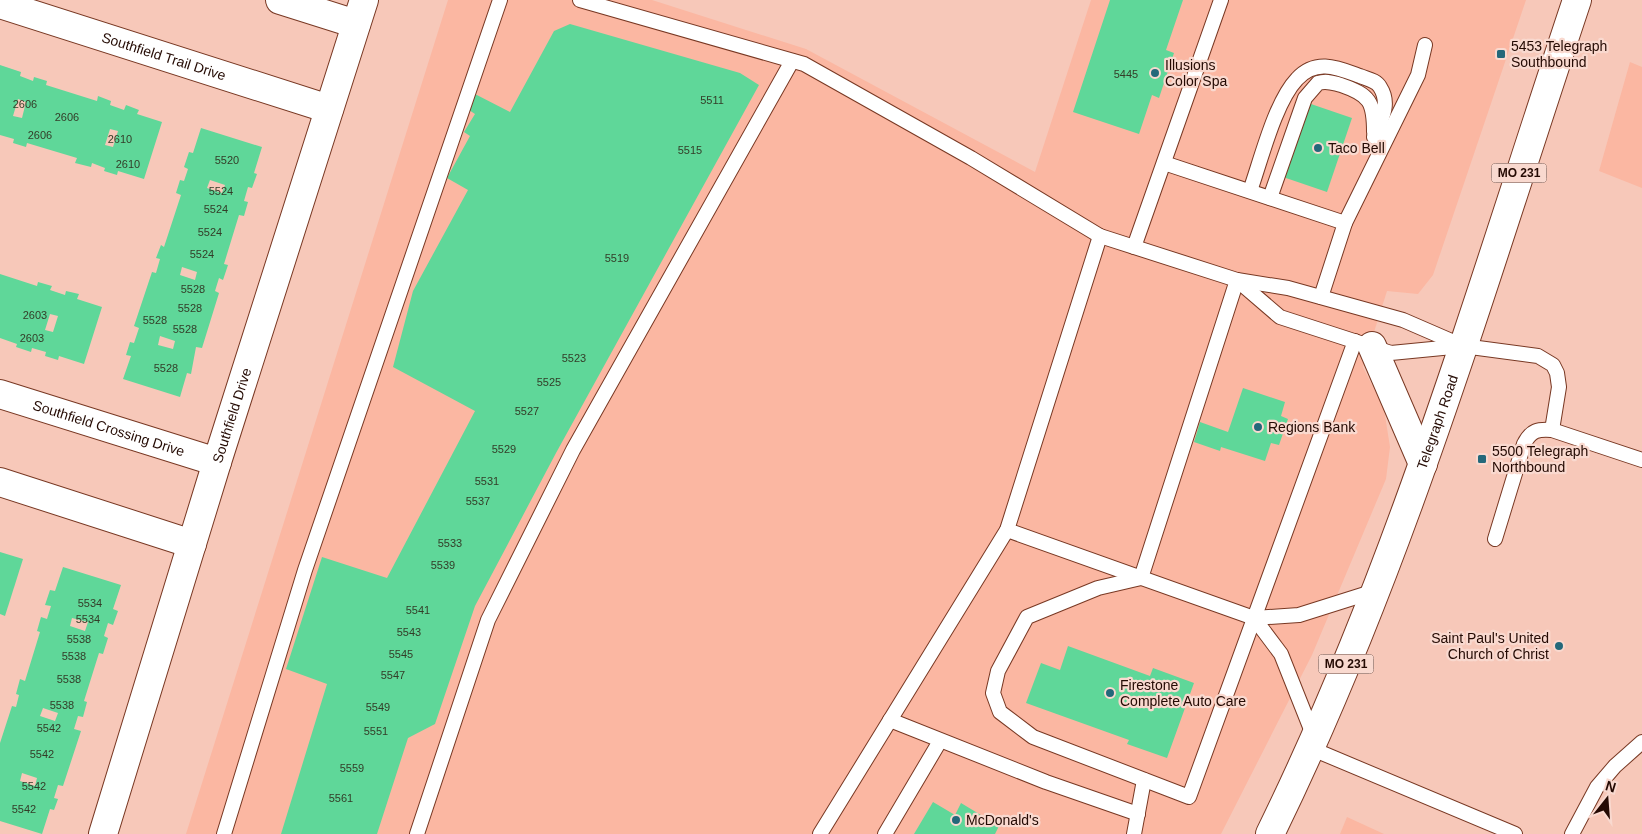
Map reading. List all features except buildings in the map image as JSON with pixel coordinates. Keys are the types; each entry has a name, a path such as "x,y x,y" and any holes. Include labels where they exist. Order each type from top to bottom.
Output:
{"street":[{"path":"280,0 360,12"},
{"name":"Telegraph Road","path":"1270,834 1313,743 1378,590 1463,346 1577,0"},
{"name":"Southfield Trail Drive","path":"0,4 329,109"},
{"name":"Southfield Drive","path":"103,834 217,462 360,12"},
{"path":"1363,344 1423,464"},
{"name":"Southfield Crossing Drive","path":"0,394 217,462"},
{"path":"0,482 192,544"}],"lane":[{"path":"224,834 305,570 500,0"},
{"path":"580,0 804,64 962,153 1100,236 1237,280 1288,288 1403,320 1463,346"},
{"path":"1134,247 1221,0"},
{"path":"1321,298 1345,223 1418,75 1425,45"},
{"path":"416,834 488,620 573,450 792,61"},
{"path":"1250,191 1279,110 1289,89 1307,70 1330,66 1376,82 1383,93 1385,106 1374,137"},
{"path":"1270,198 1306,98 1318,83 1328,81 1358,91 1366,96 1374,116 1374,163"},
{"path":"1164,163 1345,223"},
{"path":"820,834 1007,530 1100,236"},
{"path":"1237,280 1280,317 1391,353 1463,346 1538,356 1553,365 1559,387 1552,430"},
{"path":"1140,578 1237,280"},
{"path":"1140,578 1098,588 1027,617 998,671 993,693 1000,712 1033,737 1190,797 1254,618 1363,344"},
{"path":"1494,539 1524,444 1529,434 1538,429 1552,430 1642,460"},
{"path":"1007,530 1254,618 1299,615 1378,590"},
{"path":"1254,618 1281,654 1313,743 1515,834"},
{"path":"890,720 940,741 1138,814"},
{"path":"885,834 940,741"},
{"path":"1572,834 1597,787 1615,766 1642,742"},
{"path":"1134,834 1144,780"}],"shaded area":[{"path":"448,0 652,0 806,49 1035,172 1091,0 1526,0 1433,275 1418,294 1387,291 1363,367 1384,409 1390,447 1386,479 1312,655 1221,834 186,834"},
{"path":"1630,62 1642,67 1642,188 1599,171"},
{"path":"1347,817 1384,834 1340,834"}],"place":[{"name":"5453 Telegraph Southbound","path":"1501,54"},
{"name":"Illusions Color Spa","path":"1155,73"},
{"name":"Taco Bell","path":"1318,148"},
{"name":"Regions Bank","path":"1258,427"},
{"name":"5500 Telegraph Northbound","path":"1482,459"},
{"name":"Saint Paul's United Church of Christ","path":"1559,646"},
{"name":"Firestone Complete Auto Care","path":"1110,693"},
{"name":"McDonald's","path":"956,820"}]}
